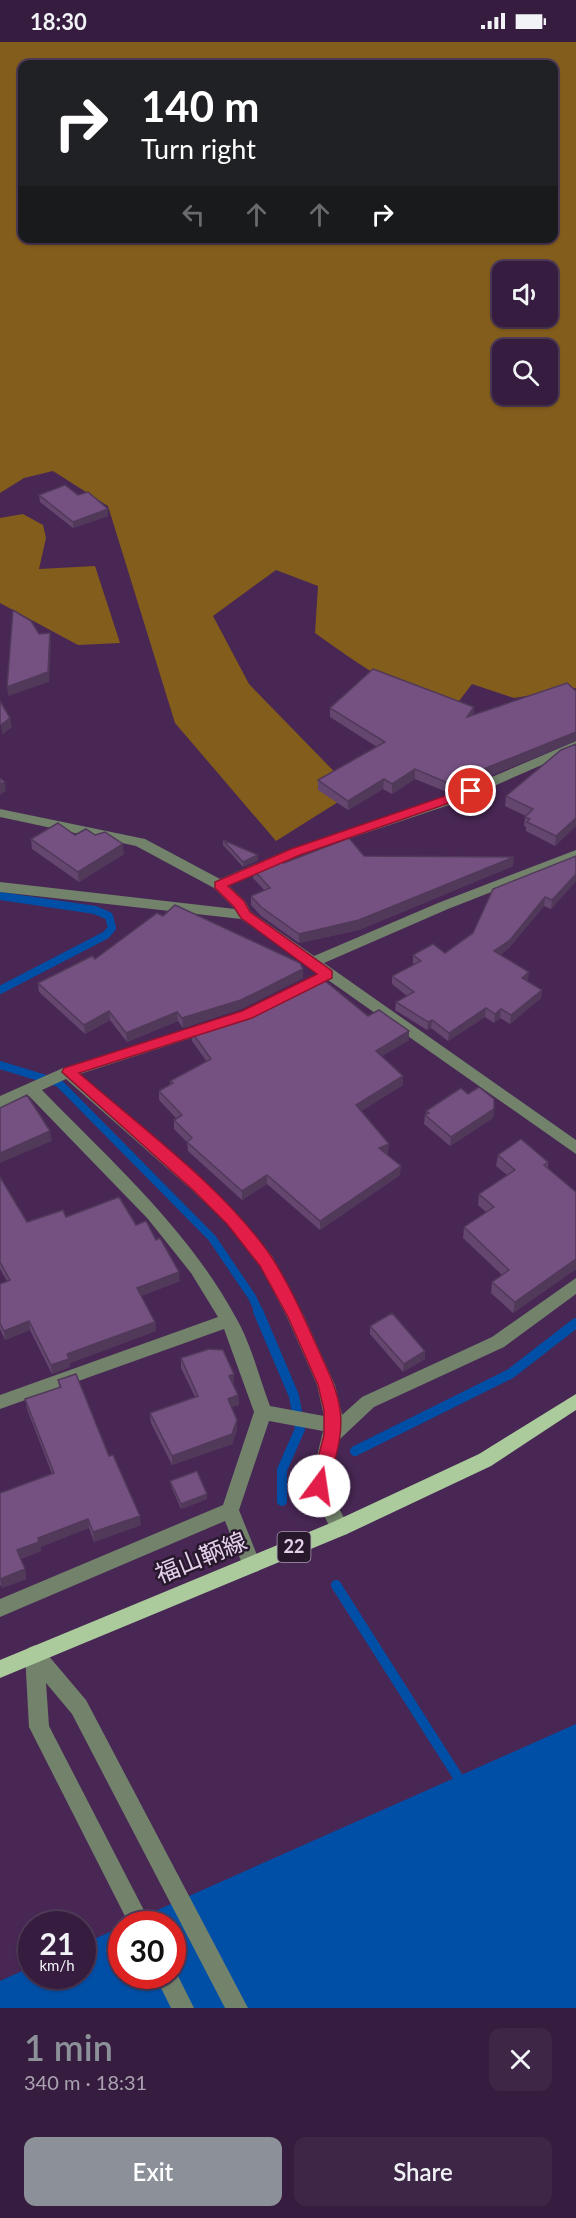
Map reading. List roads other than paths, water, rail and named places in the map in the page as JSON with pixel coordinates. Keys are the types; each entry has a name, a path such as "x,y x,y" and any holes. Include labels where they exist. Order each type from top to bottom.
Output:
{"main road":[{"name":"福山鞆線","path":"0,1669 340,1528 485,1460 576,1401"}],"street":[{"path":"219,885 295,852 450,800 576,745"},
{"path":"0,813 140,842 219,885 240,904 245,915"},
{"path":"311,963 350,944 576,854"},
{"path":"0,887 245,915 311,963 322,977 576,1148"},
{"path":"0,1103 63,1074 227,1021"},
{"path":"63,1074 199,1187 232,1220 266,1261 295,1316 326,1385 333,1410 319,1486 340,1528"},
{"path":"35,1087 154,1215 197,1268 229,1320 269,1414 230,1510 252,1565"},
{"path":"269,1414 328,1428 368,1402 498,1342 576,1285"},
{"path":"2,1397 229,1320"},
{"path":"0,1608 230,1510"},
{"path":"34,1654 79,1707 237,2008"},
{"path":"34,1654 39,1727 133,1911"},
{"path":"173,1989 183,2008"}],"water":[{"path":"576,1724 576,2008 0,2008 0,1981 18,1973 18,1989 96,1989 96,1938 108,1933 108,1989 186,1989 186,1911 155,1911"}],"waterway":[{"path":"0,896 95,910 109,916 112,928 106,935 0,990"},
{"path":"0,1065 59,1083 212,1238 252,1297 259,1312"},
{"path":"258,1311 294,1396 300,1429 282,1470 282,1501"},
{"path":"355,1451 510,1374 576,1323"},
{"path":"336,1585 463,1785"}]}
